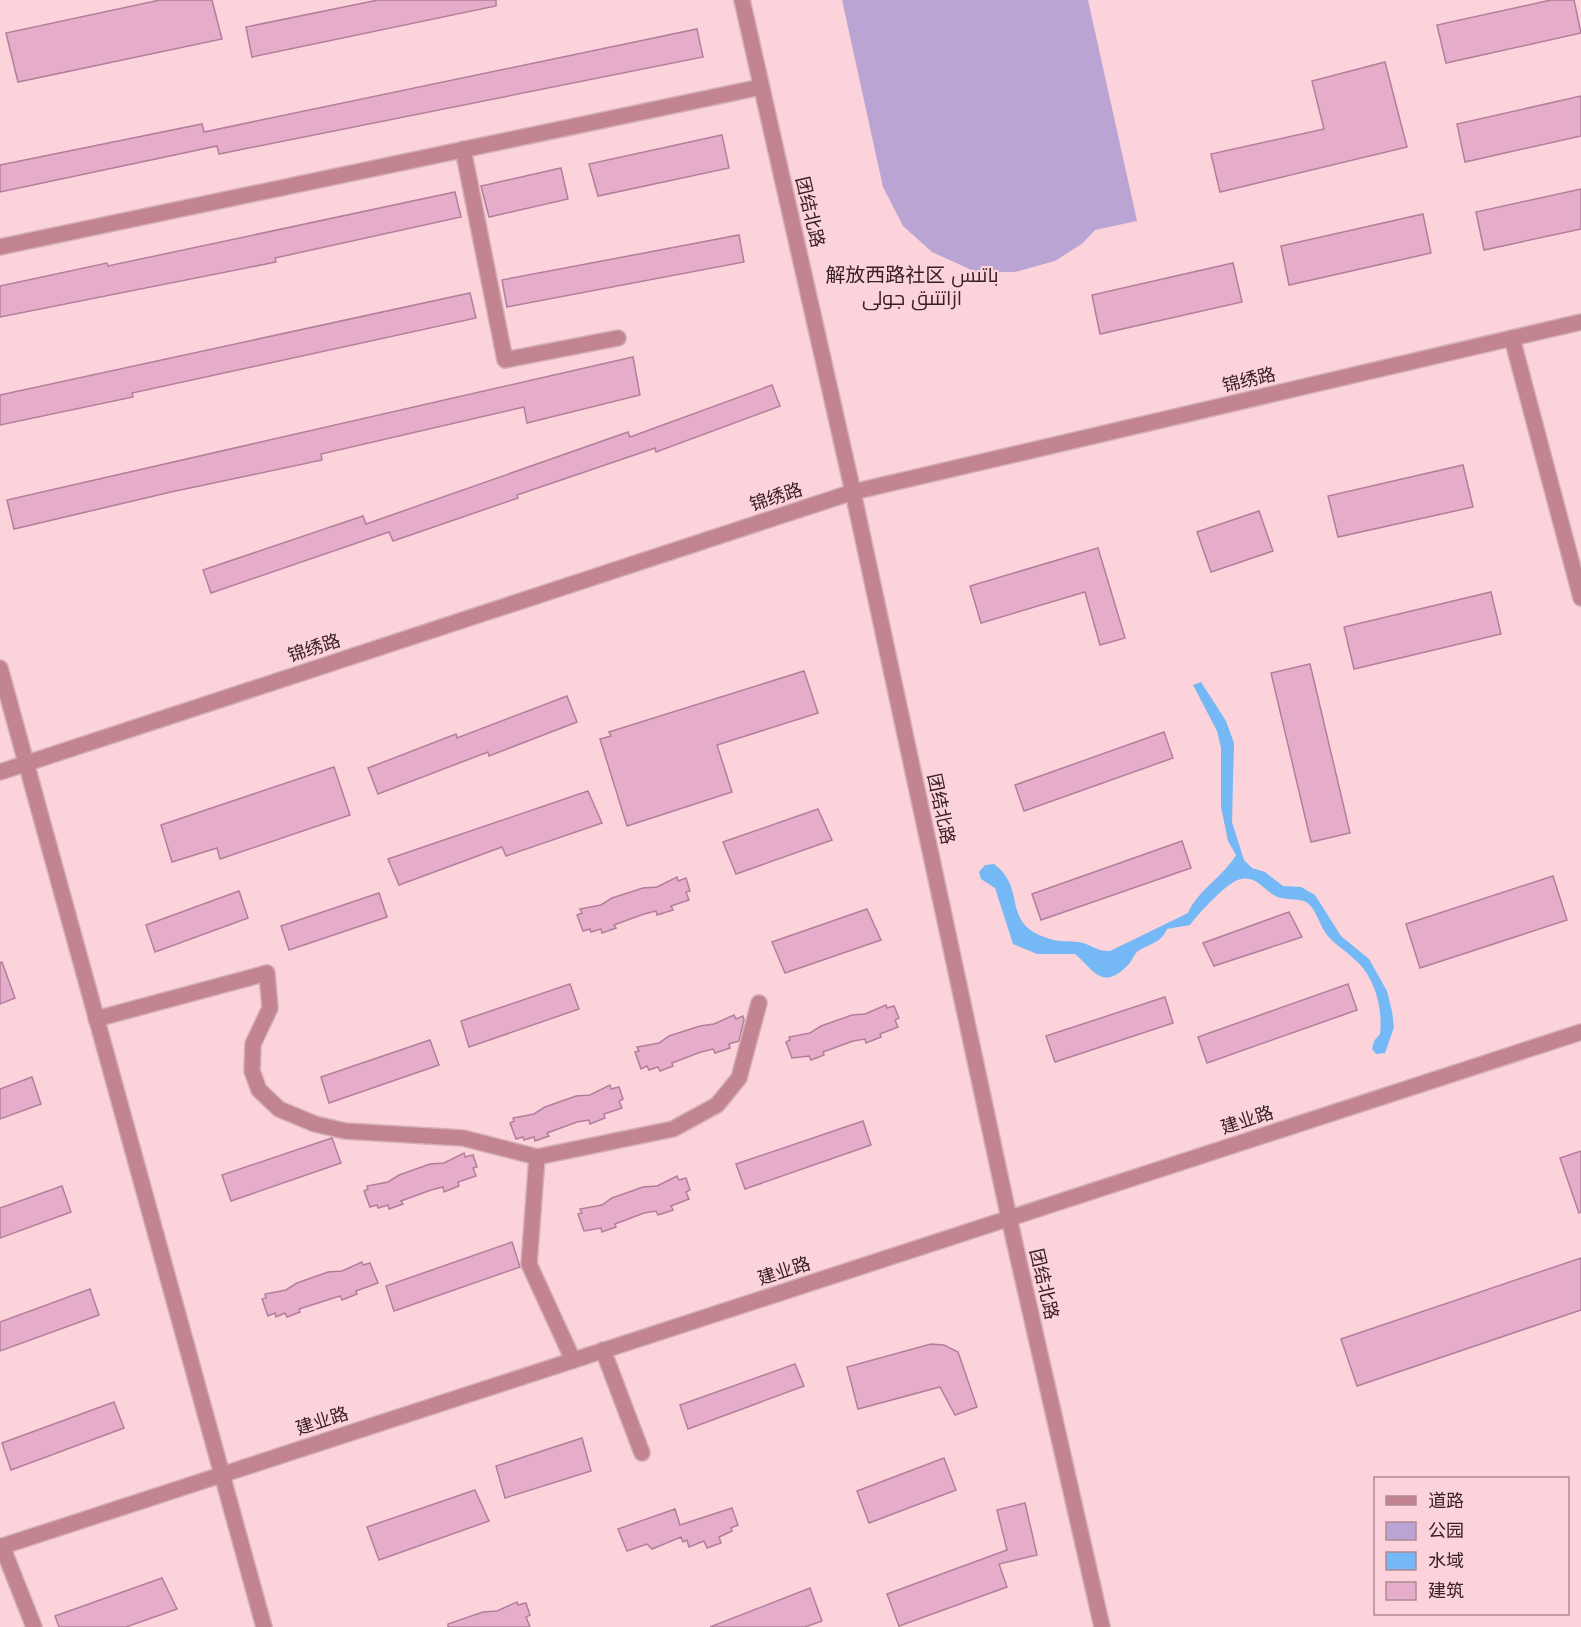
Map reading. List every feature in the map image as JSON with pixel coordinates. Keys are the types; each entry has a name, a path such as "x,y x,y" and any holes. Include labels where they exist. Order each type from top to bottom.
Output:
{"street":[{"name":"团结北路","path":"742,0 853,492 1009,1218 1102,1627"},
{"path":"0,247 761,87"},
{"path":"463,149 505,360 618,338"},
{"name":"锦绣路","path":"0,772 853,492 1581,322"},
{"path":"1512,338 1581,598"},
{"path":"0,668 264,1627"},
{"path":"96,1019 267,973 270,1008 253,1044 252,1071 259,1090 279,1109 315,1124 345,1131 463,1138 537,1157 673,1129 717,1106 739,1078 759,1003"},
{"name":"建业路","path":"1,1546 1581,1032"},
{"path":"537,1157 529,1264 573,1360"},
{"path":"603,1350 642,1453"},
{"path":"1,1546 34,1627"}],"green space":[{"path":"842,0 1088,0 1137,221 1095,230 1083,243 1055,261 1015,272 976,272 932,252 903,226 883,187"}],"water":[{"path":"1201,682 1226,721 1234,743 1232,822 1244,860 1252,868 1265,872 1283,886 1301,887 1315,895 1341,936 1369,959 1387,991 1392,1011 1394,1027 1385,1053 1376,1054 1372,1049 1374,1041 1380,1034 1379,1004 1372,984 1361,966 1327,935 1308,903 1276,896 1250,879 1241,879 1229,885 1206,906 1190,925 1167,929 1159,940 1138,951 1129,964 1111,977 1099,975 1075,954 1037,954 1013,944 995,888 981,879 979,872 985,865 994,864 1004,874 1010,884 1019,915 1024,924 1033,932 1059,941 1079,942 1110,951 1188,913 1198,897 1231,863 1236,855 1228,841 1221,807 1221,748 1217,731 1193,685"}],"building":[{"path":"160,0 212,0 222,39 18,82 6,33"},
{"path":"378,0 496,0 496,6 252,57 246,27"},
{"path":"1551,0 1574,0 1581,33 1446,63 1437,25"},
{"path":"697,29 703,57 219,154 217,146 0,192 0,165 202,124 204,132"},
{"path":"1385,62 1407,147 1220,192 1211,154 1324,129 1312,81"},
{"path":"1581,96 1581,136 1465,162 1457,124"},
{"path":"722,135 729,168 598,196 589,164"},
{"path":"561,168 568,199 489,217 481,186"},
{"path":"1581,189 1581,229 1484,250 1476,212"},
{"path":"455,192 461,217 275,258 276,262 0,317 0,286 107,263 108,266"},
{"path":"1423,214 1431,253 1289,285 1281,246"},
{"path":"739,235 744,262 507,307 502,280"},
{"path":"1233,263 1242,302 1100,334 1092,295"},
{"path":"470,293 476,318 132,393 133,397 0,425 0,395"},
{"path":"633,357 640,395 527,423 524,407 321,454 322,460 14,529 7,500"},
{"path":"772,385 780,406 656,452 655,448 517,495 518,498 393,541 389,532 211,593 203,570 363,516 366,524 628,432 630,437"},
{"path":"1463,465 1473,507 1338,537 1328,496"},
{"path":"1259,511 1273,551 1211,572 1197,532"},
{"path":"1098,548 1125,638 1100,645 1085,592 981,623 970,586"},
{"path":"1491,592 1501,634 1354,669 1344,627"},
{"path":"1310,664 1350,833 1311,842 1271,673"},
{"path":"804,671 818,713 717,745 732,792 627,826 600,739 611,736 609,732"},
{"path":"567,696 577,722 489,756 488,752 378,794 368,768 456,734 457,738"},
{"path":"1164,732 1173,758 1024,811 1015,785"},
{"path":"334,767 350,815 220,859 217,848 172,862 161,825"},
{"path":"588,791 602,823 506,856 502,847 399,885 388,859"},
{"path":"818,809 832,840 736,874 723,842"},
{"path":"1182,841 1191,868 1041,920 1032,894"},
{"path":"1553,876 1567,920 1420,968 1406,924"},
{"path":"677,877 678,881 686,878 690,891 686,892 689,900 671,906 673,910 657,915 656,911 644,914 614,925 616,928 602,933 601,929 591,932 590,929 583,931 577,915 582,913 580,909 601,905 612,898 643,888 657,887"},
{"path":"239,891 248,918 155,952 146,925"},
{"path":"379,893 387,917 289,950 281,926"},
{"path":"867,909 881,940 785,973 772,942"},
{"path":"1289,912 1302,937 1214,966 1203,943"},
{"path":"2,962 15,998 0,1004 0,963"},
{"path":"570,984 579,1009 469,1047 461,1021"},
{"path":"1348,984 1357,1010 1207,1063 1198,1037"},
{"path":"1165,997 1173,1023 1055,1062 1046,1036"},
{"path":"886,1005 887,1008 894,1006 899,1018 895,1020 898,1027 880,1034 881,1037 866,1043 865,1039 853,1041 823,1052 824,1055 811,1060 809,1056 792,1058 786,1042 790,1040 789,1037 810,1033 821,1026 852,1015 865,1014"},
{"path":"734,1015 736,1019 743,1016 744,1020 739,1041 729,1044 730,1048 715,1053 713,1049 701,1052 672,1063 673,1066 660,1071 658,1067 649,1070 647,1066 641,1069 635,1052 639,1051 637,1047 659,1043 669,1036 714,1024"},
{"path":"430,1040 439,1065 329,1103 321,1077"},
{"path":"32,1077 41,1104 0,1119 0,1089"},
{"path":"610,1085 611,1089 619,1087 623,1099 619,1101 622,1108 604,1114 605,1118 590,1124 589,1120 577,1122 547,1133 549,1136 535,1141 534,1137 524,1140 523,1137 516,1139 510,1123 514,1121 513,1118 534,1114 545,1107 576,1096 590,1095"},
{"path":"863,1121 871,1145 745,1189 736,1164"},
{"path":"332,1138 341,1163 231,1201 222,1175"},
{"path":"1581,1151 1581,1212 1579,1213 1560,1158"},
{"path":"464,1153 465,1157 473,1155 477,1167 473,1168 476,1176 458,1182 459,1186 444,1192 443,1187 431,1190 401,1201 403,1204 389,1209 388,1205 378,1208 377,1205 370,1207 364,1191 368,1189 367,1186 388,1182 399,1175 430,1164 444,1163"},
{"path":"677,1176 679,1180 686,1178 690,1190 686,1192 689,1199 671,1206 673,1210 658,1215 656,1211 644,1213 615,1224 616,1227 602,1232 601,1228 584,1231 578,1214 582,1213 580,1209 602,1205 612,1198 643,1187 657,1186"},
{"path":"62,1186 71,1212 0,1238 0,1208"},
{"path":"512,1242 520,1267 394,1311 386,1286"},
{"path":"1581,1258 1581,1310 1357,1386 1341,1339"},
{"path":"362,1262 363,1265 370,1263 378,1283 356,1291 357,1294 342,1300 340,1296 299,1309 300,1312 287,1317 285,1313 276,1317 275,1313 268,1316 262,1299 266,1298 265,1294 286,1290 297,1283 328,1272 342,1271"},
{"path":"90,1289 99,1315 0,1351 0,1322"},
{"path":"931,1344 944,1345 958,1352 977,1407 955,1415 940,1387 858,1409 847,1367"},
{"path":"795,1364 804,1386 688,1429 680,1405"},
{"path":"114,1402 124,1428 11,1470 2,1443"},
{"path":"582,1438 591,1471 505,1498 496,1466"},
{"path":"944,1458 956,1490 869,1523 857,1491"},
{"path":"475,1490 489,1521 379,1560 367,1527"},
{"path":"1025,1503 1037,1555 999,1564 1007,1587 899,1626 887,1594 1007,1550 997,1510"},
{"path":"732,1508 738,1525 731,1528 732,1531 719,1537 721,1543 707,1548 704,1541 689,1547 687,1540 683,1542 681,1537 652,1549 647,1544 627,1551 618,1529 675,1509 680,1525"},
{"path":"162,1578 177,1609 126,1627 59,1627 55,1616"},
{"path":"810,1588 822,1621 805,1627 710,1627"},
{"path":"517,1602 518,1605 526,1603 530,1615 526,1617 530,1627 448,1627 448,1624 483,1612 497,1611"}],"district":[{"name":"解放西路社区 باتىس ازاتتىق جولى","path":"912,286"}]}
